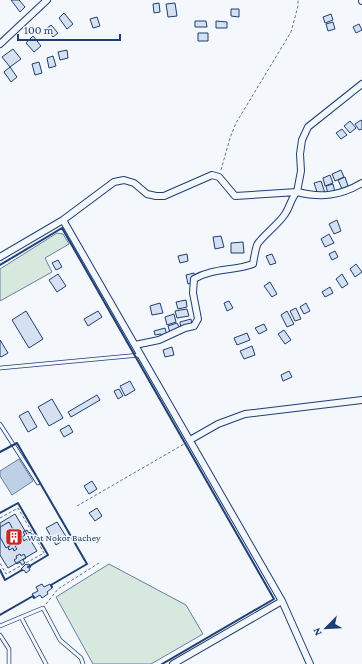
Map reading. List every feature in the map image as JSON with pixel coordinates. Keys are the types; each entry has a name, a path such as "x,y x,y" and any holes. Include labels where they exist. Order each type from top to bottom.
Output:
{"street":[{"path":"0,44 47,0"},
{"path":"135,345 159,340 185,328 194,326 198,319 193,293 194,279 213,271 253,264 259,242 286,213 297,192 301,171 300,154 302,140 308,127 362,84"},
{"path":"0,257 63,220 114,182 124,180 129,181 134,183 147,194 156,196 164,196 190,186 205,177 212,175 219,177 235,196 297,192 313,196 328,195 341,193 362,183"},
{"path":"63,220 282,601 310,664"},
{"path":"190,440 218,424 244,414 362,400"},
{"path":"174,664 282,601"}],"lane":[{"path":"0,368 141,355"},
{"path":"0,424 38,484"},
{"path":"0,626 43,608 60,640 81,658 83,664"},
{"path":"21,617 46,664"},
{"path":"0,635 9,649 9,664"}],"path":[{"path":"219,177 230,138 236,123 291,32 298,6 298,0"},
{"path":"77,506 190,440"},
{"path":"0,518 18,508 44,553 6,574 0,563"},
{"path":"43,608 58,590 99,563"}],"shaded area":[{"path":"57,233 63,234 69,244 45,258 52,272 0,301 0,269"},
{"path":"109,564 186,605 203,634 151,664 93,664 56,597"}],"water":[{"path":"19,459 33,481 12,495 0,476 0,471"}],"building":[{"path":"11,0 19,0 25,7 20,12"},
{"path":"159,3 160,12 154,13 153,4"},
{"path":"175,3 177,16 168,17 166,4"},
{"path":"231,9 239,9 239,17 231,16"},
{"path":"64,13 73,24 67,29 59,18"},
{"path":"331,14 333,20 325,23 323,17"},
{"path":"97,17 100,26 93,28 90,19"},
{"path":"195,21 206,21 207,27 195,27"},
{"path":"216,21 227,22 227,28 216,28"},
{"path":"333,22 335,29 328,31 326,24"},
{"path":"359,24 362,30 356,33 353,27"},
{"path":"51,25 58,33 53,37 46,29"},
{"path":"198,33 208,33 208,41 198,41"},
{"path":"33,36 41,46 34,52 26,43"},
{"path":"13,49 21,59 10,67 2,57"},
{"path":"67,50 68,58 60,60 58,52"},
{"path":"53,56 56,66 49,68 47,58"},
{"path":"39,62 42,73 35,75 32,64"},
{"path":"10,67 17,77 11,82 4,72"},
{"path":"361,120 362,129 359,130 355,124"},
{"path":"350,121 356,128 350,133 344,126"},
{"path":"342,129 347,135 341,139 336,133"},
{"path":"341,170 344,177 335,181 332,174"},
{"path":"330,175 333,183 325,186 323,178"},
{"path":"345,177 348,186 342,189 338,180"},
{"path":"321,181 325,193 318,195 314,183"},
{"path":"333,184 335,192 328,194 326,186"},
{"path":"337,220 341,231 334,234 329,224"},
{"path":"329,234 334,243 325,247 321,239"},
{"path":"221,236 224,247 215,249 213,237"},
{"path":"243,242 244,253 231,253 231,243"},
{"path":"335,251 338,257 332,260 329,254"},
{"path":"187,254 188,261 180,263 178,256"},
{"path":"272,254 276,263 270,265 266,256"},
{"path":"58,260 62,267 56,270 52,263"},
{"path":"356,264 362,272 355,277 350,269"},
{"path":"194,273 196,282 188,284 186,275"},
{"path":"58,274 66,286 57,292 49,280"},
{"path":"342,274 348,284 342,288 336,279"},
{"path":"270,282 277,294 272,297 264,286"},
{"path":"330,287 333,293 325,297 322,292"},
{"path":"186,300 187,307 178,309 176,302"},
{"path":"229,301 233,308 227,311 224,303"},
{"path":"160,303 163,313 152,315 150,306"},
{"path":"306,303 310,311 304,314 300,307"},
{"path":"296,308 301,319 295,321 290,311"},
{"path":"187,309 189,316 177,318 175,311"},
{"path":"26,311 43,339 29,348 12,320"},
{"path":"98,311 102,317 88,326 84,319"},
{"path":"287,311 294,324 287,327 281,315"},
{"path":"174,314 176,322 167,325 165,317"},
{"path":"191,319 192,326 181,329 180,322"},
{"path":"177,323 180,329 170,333 168,326"},
{"path":"264,324 267,330 259,334 255,328"},
{"path":"165,328 167,336 162,337 161,334 155,335 154,331"},
{"path":"284,330 291,340 285,344 278,334"},
{"path":"247,333 250,340 237,345 234,338"},
{"path":"0,340 8,353 1,357 0,356"},
{"path":"252,346 255,355 244,359 240,351"},
{"path":"172,347 174,355 165,357 163,350"},
{"path":"289,371 292,377 283,381 281,375"},
{"path":"130,381 135,390 125,396 120,386"},
{"path":"119,389 123,396 118,399 114,391"},
{"path":"97,395 100,400 71,417 68,412"},
{"path":"52,399 63,418 49,426 38,407"},
{"path":"28,411 37,427 28,432 19,416"},
{"path":"69,425 73,432 64,437 60,430"},
{"path":"92,481 97,489 89,494 84,486"},
{"path":"97,508 102,516 95,521 89,513"},
{"name":"Wat Nokor Bachey","path":"15,514 37,551 8,568 0,555 0,523"},
{"path":"9,522 19,540 6,548 0,537 0,527"},
{"path":"57,522 67,538 56,545 46,528"},
{"path":"27,530 33,536 31,537 32,540 29,542 27,539 24,541 22,537 25,535 23,532"},
{"path":"17,542 19,544 15,546 17,549 14,551 13,548 9,550 8,547"},
{"path":"20,554 21,556 24,554 26,558 23,560 25,563 22,565 20,562 17,564 14,560 17,558 16,556"},
{"path":"26,564 29,564 31,567 26,573 21,569"},
{"path":"42,584 44,587 50,584 52,588 47,592 48,594 42,598 40,595 35,598 32,594 38,591 36,587"}],"wall":[{"path":"0,265 62,228 274,599 162,664"},
{"path":"0,452 17,443 87,564 51,585 52,587"},
{"path":"0,513 18,503 48,555 28,567"},
{"path":"0,570 5,580 22,570"},
{"path":"0,615 33,596 34,598"}],"place":[{"name":"Wat Nokor Bachey","path":"14,537"}]}
